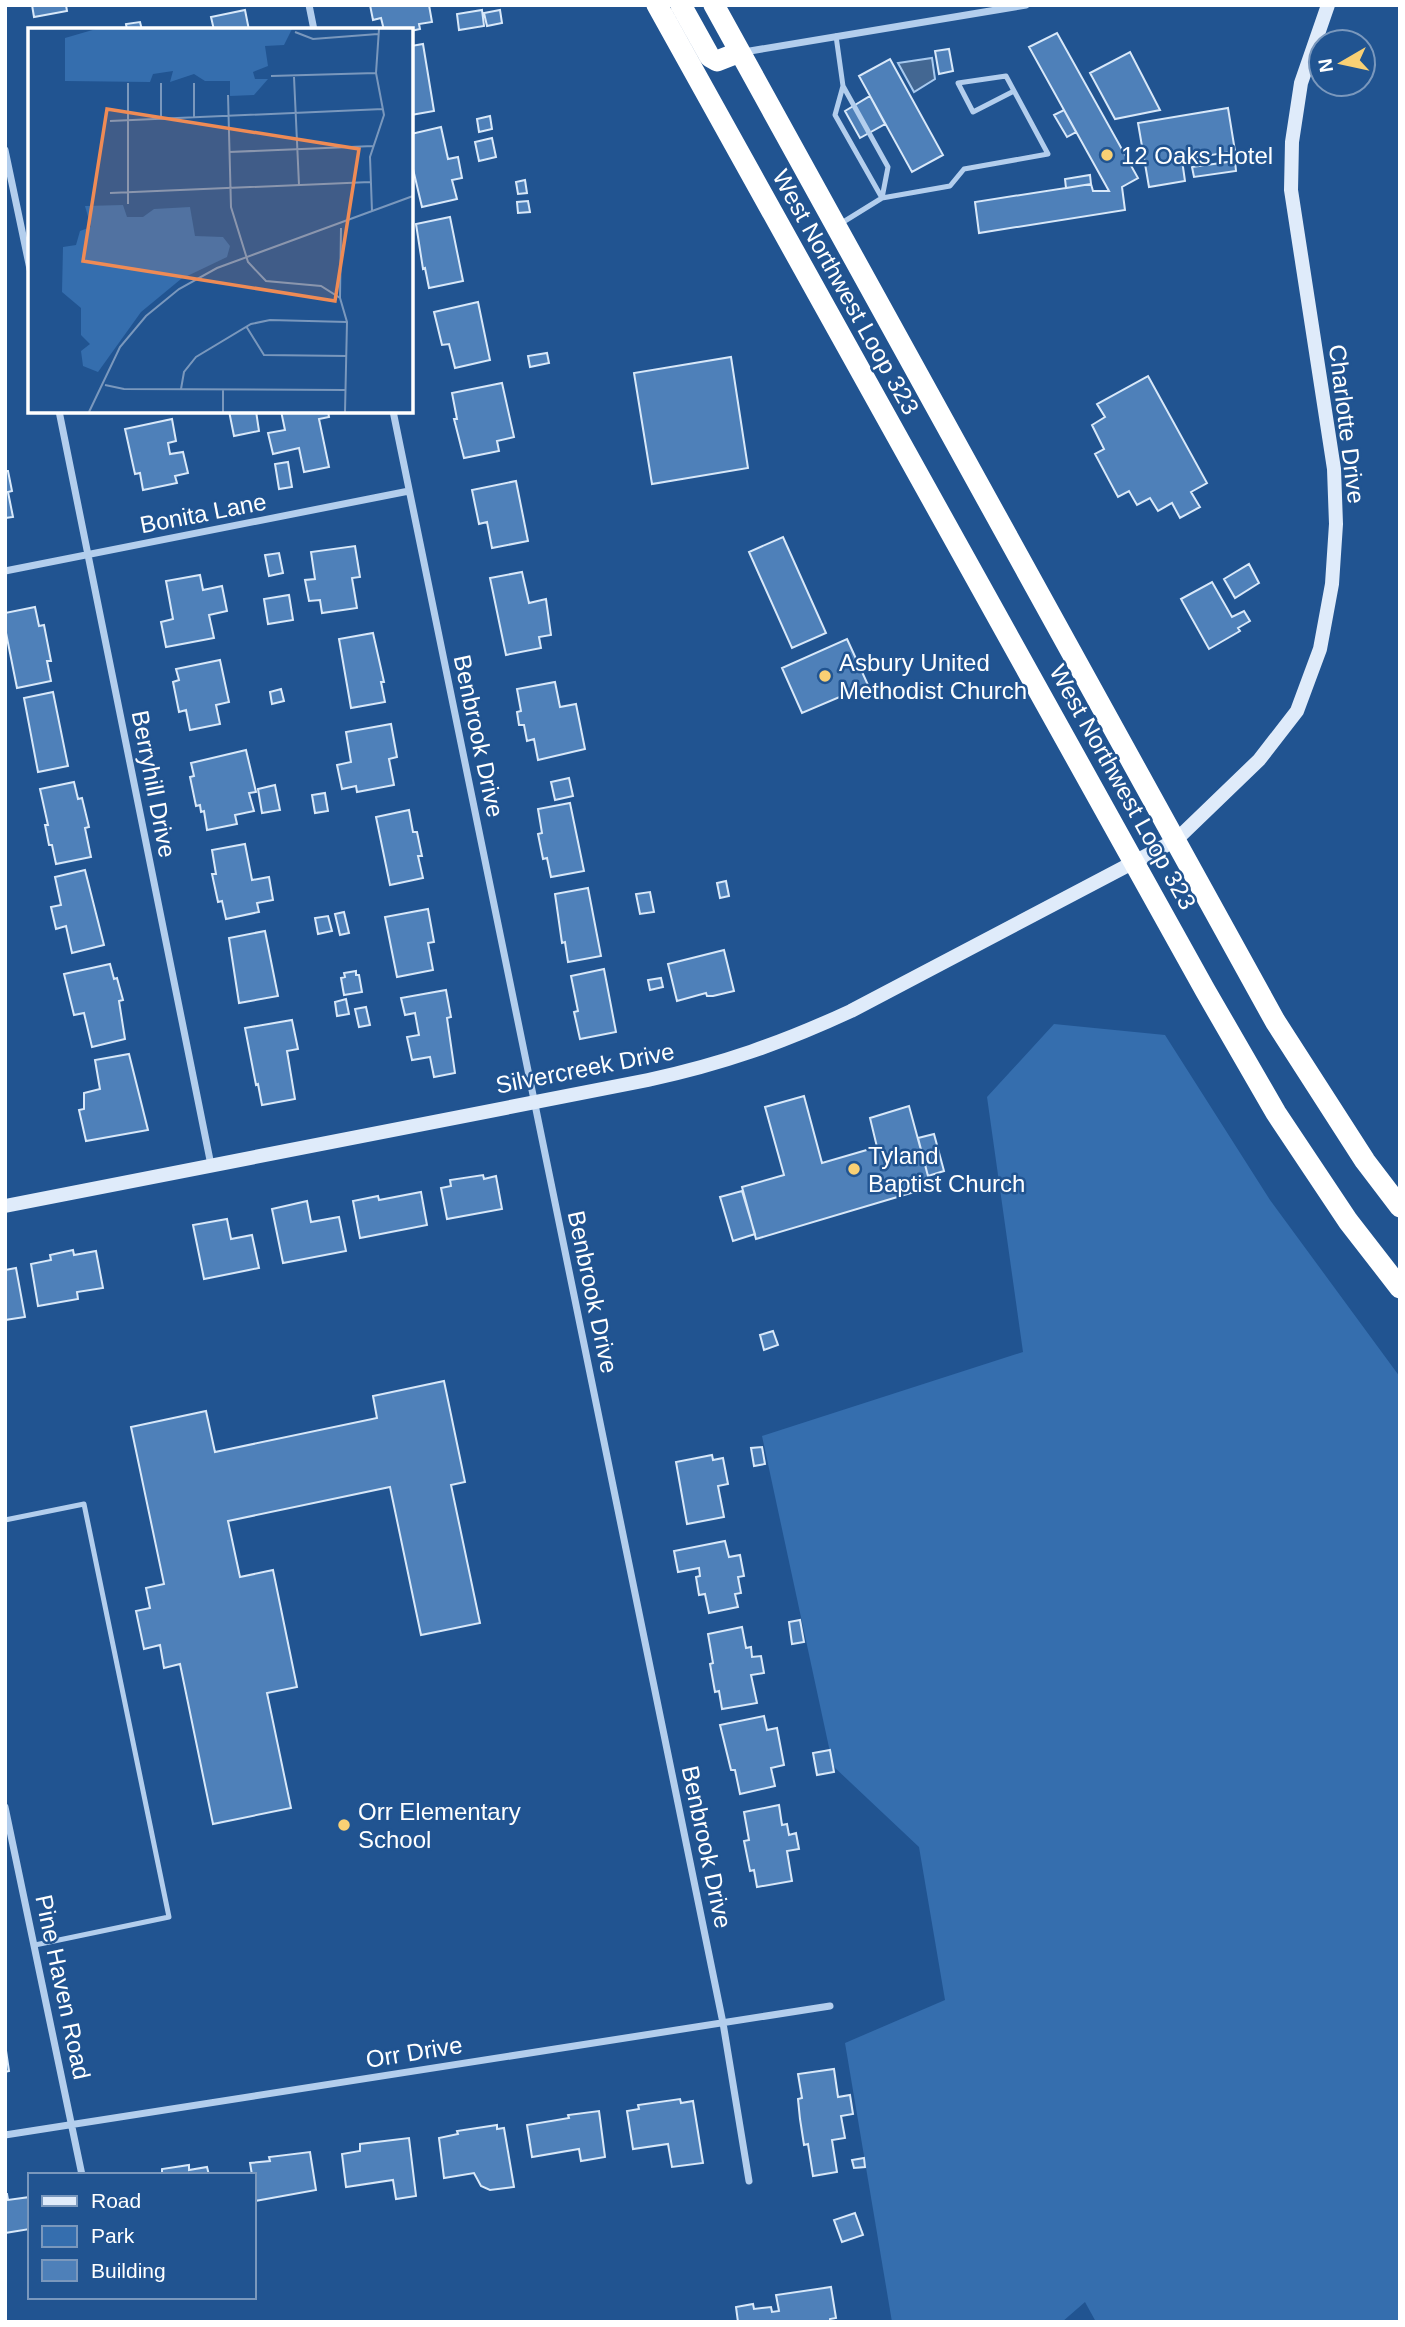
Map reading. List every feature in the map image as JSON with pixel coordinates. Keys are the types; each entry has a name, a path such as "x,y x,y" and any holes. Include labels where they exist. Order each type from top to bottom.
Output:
{"highway":[{"name":"West Northwest Loop 323","path":"657,5 1276,1113 1348,1221 1400,1288"},
{"path":"681,5 709,57 717,61 740,52"},
{"name":"West Northwest Loop 323","path":"714,5 1275,1021 1365,1161 1400,1207"}],"street":[{"path":"309,5 314,28"},
{"path":"740,52 1026,5"},
{"name":"Charlotte Drive","path":"1136,862 1176,840 1259,760 1297,711 1320,649 1332,584 1336,524 1334,470 1291,190 1292,142 1301,83 1328,5"},
{"path":"5,150 28,259"},
{"name":"Berryhill Drive","path":"59,413 211,1165"},
{"name":"Benbrook Drive","path":"393,413 723,2023 749,2181"},
{"name":"Bonita Lane","path":"5,571 409,491"},
{"name":"Silvercreek Drive","path":"5,1206 707,1067 778,1044 851,1011 1136,862"},
{"name":"Pine Haven Road","path":"5,1807 7,1828 35,1945 82,2173"},
{"name":"Orr Drive","path":"5,2135 830,2006"}],"lane":[{"path":"836,35 844,86 888,167 882,198"},
{"path":"836,226 882,198 950,186 964,169 1048,154 1006,76 958,83 973,112 1014,91"},
{"path":"844,86 835,115 882,198"},
{"path":"5,1520 84,1503 169,1917 35,1945"}],"green space":[{"path":"1054,1024 1165,1035 1270,1200 1400,1377 1400,2322 1096,2322 1085,2302 1062,2322 892,2322 845,2043 945,2000 919,1847 833,1766 762,1436 1023,1352 987,1097"}],"shaded area":[{"path":"932,58 935,79 914,92 898,63"}],"building":[{"path":"32,5 66,5 67,11 34,17"},
{"path":"370,5 429,5 432,22 419,24 420,29 413,31 413,28 384,28 381,18 373,20"},
{"path":"245,10 249,28 214,28 211,17"},
{"path":"482,10 484,26 459,30 457,14"},
{"path":"500,10 502,23 487,26 484,13"},
{"path":"140,22 142,28 127,28 126,24"},
{"name":"12 Oaks Hotel","path":"1057,33 1138,178 1122,187 1125,210 979,233 975,202 1091,184 1093,191 1109,191 1029,47"},
{"path":"423,44 434,111 413,115 413,46"},
{"path":"949,49 953,71 939,74 935,51"},
{"path":"1130,52 1160,110 1115,119 1090,73"},
{"path":"890,59 943,155 912,172 859,76"},
{"path":"870,96 885,124 860,138 845,111"},
{"path":"1228,108 1235,151 1182,160 1185,181 1149,187 1138,123"},
{"path":"1064,110 1076,132 1067,137 1054,115"},
{"path":"490,116 492,129 479,132 477,119"},
{"path":"441,127 448,159 458,157 462,178 452,180 457,199 422,207 413,169 413,134"},
{"path":"492,138 496,157 479,161 475,142"},
{"path":"1235,161 1236,171 1194,177 1192,167"},
{"path":"1090,175 1091,184 1066,188 1065,179"},
{"path":"525,180 527,193 518,194 516,182"},
{"path":"528,201 530,212 518,213 517,202"},
{"path":"450,217 463,281 429,288 416,224"},
{"path":"478,302 490,360 455,368 449,344 442,345 434,312"},
{"path":"547,353 549,363 530,367 528,356"},
{"path":"731,357 748,468 652,484 634,373"},
{"path":"1148,376 1207,483 1191,492 1200,507 1180,518 1172,503 1158,511 1150,498 1137,505 1129,491 1118,497 1095,454 1104,449 1092,425 1105,417 1097,404"},
{"path":"502,383 514,437 497,441 499,451 464,458 454,419 457,419 452,393"},
{"path":"229,413 256,413 259,431 234,436"},
{"path":"281,413 328,413 329,417 319,419 329,467 304,472 299,448 273,454 268,433 285,430"},
{"path":"172,419 176,441 168,443 170,454 183,452 188,473 175,476 177,483 143,490 140,473 135,474 125,429"},
{"path":"288,462 292,487 279,489 275,464"},
{"path":"5,471 8,471 12,491 8,492 13,517 5,518"},
{"path":"516,481 528,541 492,548 487,522 479,524 472,490"},
{"path":"783,537 826,633 792,648 749,552"},
{"path":"355,546 360,577 352,578 357,608 322,613 320,600 309,601 305,580 315,579 311,552"},
{"path":"279,553 283,573 269,576 265,555"},
{"path":"1249,564 1259,583 1235,598 1224,579"},
{"path":"522,572 529,603 546,599 551,635 539,637 541,648 506,655 490,578"},
{"path":"200,575 203,590 222,586 227,611 209,615 214,638 166,647 161,622 173,619 166,581"},
{"path":"1212,582 1232,617 1244,611 1250,621 1238,628 1240,631 1209,649 1181,599"},
{"path":"289,595 293,620 268,624 264,599"},
{"path":"35,607 39,626 44,625 51,661 47,661 51,681 17,688 5,628 5,613"},
{"path":"373,633 384,682 381,682 385,702 351,708 339,639"},
{"name":"Asbury United Methodist Church","path":"847,639 868,685 802,713 782,668"},
{"path":"220,660 229,702 216,705 220,724 190,730 186,710 179,712 173,682 179,680 176,669"},
{"path":"555,682 560,707 576,704 585,749 538,760 534,739 527,741 524,725 519,725 517,712 521,711 517,689"},
{"path":"281,689 284,701 272,704 270,692"},
{"path":"53,692 68,766 38,772 24,698"},
{"path":"391,724 397,757 389,759 394,785 357,792 356,786 342,789 337,765 351,762 346,732"},
{"path":"246,750 256,792 249,793 254,811 235,815 237,824 207,830 204,811 201,812 200,805 196,806 190,777 194,776 191,763"},
{"path":"569,778 573,796 555,800 551,782"},
{"path":"74,782 78,799 82,798 89,827 85,828 91,857 56,864 52,845 49,845 45,825 48,825 40,789"},
{"path":"275,785 280,810 262,813 258,789"},
{"path":"325,793 328,811 315,813 312,795"},
{"path":"570,803 584,871 551,877 547,858 543,859 538,834 542,833 538,809"},
{"path":"409,810 413,832 417,832 422,856 418,856 423,878 390,885 376,817"},
{"path":"245,844 252,880 269,877 273,900 257,903 259,912 226,919 222,901 218,902 212,874 216,874 212,850"},
{"path":"85,870 104,945 72,953 66,926 56,929 51,907 61,905 55,877"},
{"path":"726,881 729,896 720,898 717,883"},
{"path":"588,888 601,956 568,962 565,942 562,943 555,894"},
{"path":"650,892 654,912 640,914 636,894"},
{"path":"428,909 434,942 428,943 433,970 397,977 385,917"},
{"path":"344,912 349,933 340,935 335,914"},
{"path":"328,916 332,931 318,934 315,918"},
{"path":"265,931 278,996 239,1003 229,938"},
{"path":"724,950 734,991 713,996 707,996 706,993 677,1001 668,964"},
{"path":"110,964 123,1000 119,1001 125,1039 92,1047 84,1013 74,1015 64,974"},
{"path":"604,969 616,1032 580,1039 574,1012 578,1011 571,976"},
{"path":"356,971 362,992 344,995 341,978 345,977 344,973"},
{"path":"661,978 663,987 650,990 648,980"},
{"path":"446,990 455,1073 434,1077 430,1057 412,1060 407,1037 419,1035 415,1013 405,1015 401,998"},
{"path":"346,999 349,1014 337,1016 335,1002"},
{"path":"366,1007 370,1025 359,1027 355,1009"},
{"path":"292,1020 298,1049 287,1051 295,1099 262,1105 245,1028"},
{"path":"129,1054 148,1130 86,1141 79,1110 84,1109 84,1093 100,1089 95,1060"},
{"name":"Tyland Baptist Church","path":"804,1096 822,1163 877,1147 870,1118 909,1106 931,1187 756,1239 742,1187 784,1175 765,1107"},
{"path":"934,1134 944,1171 928,1176 918,1138"},
{"path":"483,1175 484,1179 496,1176 502,1209 447,1219 441,1188 451,1186 450,1180"},
{"path":"742,1191 755,1234 733,1241 720,1197"},
{"path":"421,1192 427,1225 360,1238 353,1201 378,1196 379,1200"},
{"path":"307,1201 311,1222 339,1217 346,1251 283,1263 272,1209"},
{"path":"227,1219 231,1239 252,1235 259,1268 204,1279 193,1225"},
{"path":"73,1250 74,1255 96,1251 103,1288 77,1292 78,1299 38,1306 31,1264 51,1260 50,1255"},
{"path":"16,1268 25,1317 5,1320 5,1270"},
{"path":"773,1331 778,1345 764,1350 760,1335"},
{"path":"444,1381 465,1482 451,1485 480,1623 421,1635 390,1487 228,1521 240,1577 273,1570 297,1687 267,1693 291,1808 213,1824 180,1664 164,1668 160,1645 144,1649 136,1611 150,1608 146,1588 164,1584 131,1427 206,1411 215,1452 377,1418 373,1396"},
{"path":"762,1447 765,1464 754,1466 751,1448"},
{"path":"712,1455 713,1460 723,1458 728,1484 718,1486 724,1517 687,1524 676,1462"},
{"path":"725,1541 729,1557 740,1555 744,1576 738,1577 741,1593 735,1594 738,1607 709,1613 705,1594 699,1595 696,1577 700,1576 699,1568 678,1572 674,1551"},
{"path":"800,1620 804,1642 792,1644 789,1622"},
{"path":"742,1627 746,1648 751,1647 752,1657 761,1656 764,1673 751,1675 757,1703 722,1709 719,1691 715,1692 708,1634"},
{"path":"764,1716 767,1730 777,1728 784,1765 771,1768 775,1786 740,1794 720,1725"},
{"path":"830,1750 834,1772 817,1775 813,1753"},
{"path":"779,1805 782,1825 787,1824 789,1835 796,1833 799,1849 787,1851 792,1881 757,1887 754,1870 750,1871 744,1841 749,1840 744,1812"},
{"path":"5,2044 9,2071 5,2072"},
{"path":"834,2069 838,2097 850,2095 853,2114 841,2116 845,2138 832,2140 837,2172 813,2176 808,2144 804,2145 800,2119 798,2099 802,2098 798,2074"},
{"path":"680,2099 681,2103 693,2101 703,2163 672,2167 668,2144 633,2149 627,2111 639,2109 638,2105"},
{"path":"599,2111 605,2157 581,2161 579,2149 532,2157 527,2125"},
{"path":"497,2125 497,2129 504,2128 514,2187 490,2190 481,2186 474,2173 444,2178 439,2138 458,2134 457,2131"},
{"path":"409,2138 416,2196 396,2199 393,2180 346,2187 342,2154 360,2151 360,2144"},
{"path":"310,2152 316,2190 256,2201 256,2173 252,2173 250,2163 270,2161 269,2157"},
{"path":"864,2158 865,2167 854,2168 852,2160"},
{"path":"189,2165 189,2170 207,2167 208,2173 162,2173 162,2169"},
{"path":"5,2194 8,2200 28,2197 28,2229 5,2233"},
{"path":"855,2213 863,2235 842,2242 834,2220"},
{"path":"831,2287 836,2318 830,2319 830,2322 738,2322 736,2307 753,2304 754,2309 771,2307 772,2312 779,2311 776,2295"}],"place":[{"name":"12 Oaks Hotel","path":"1107,155"},
{"name":"Asbury United Methodist Church","path":"825,676"},
{"name":"Tyland Baptist Church","path":"854,1169"},
{"name":"Orr Elementary School","path":"344,1825"}]}
